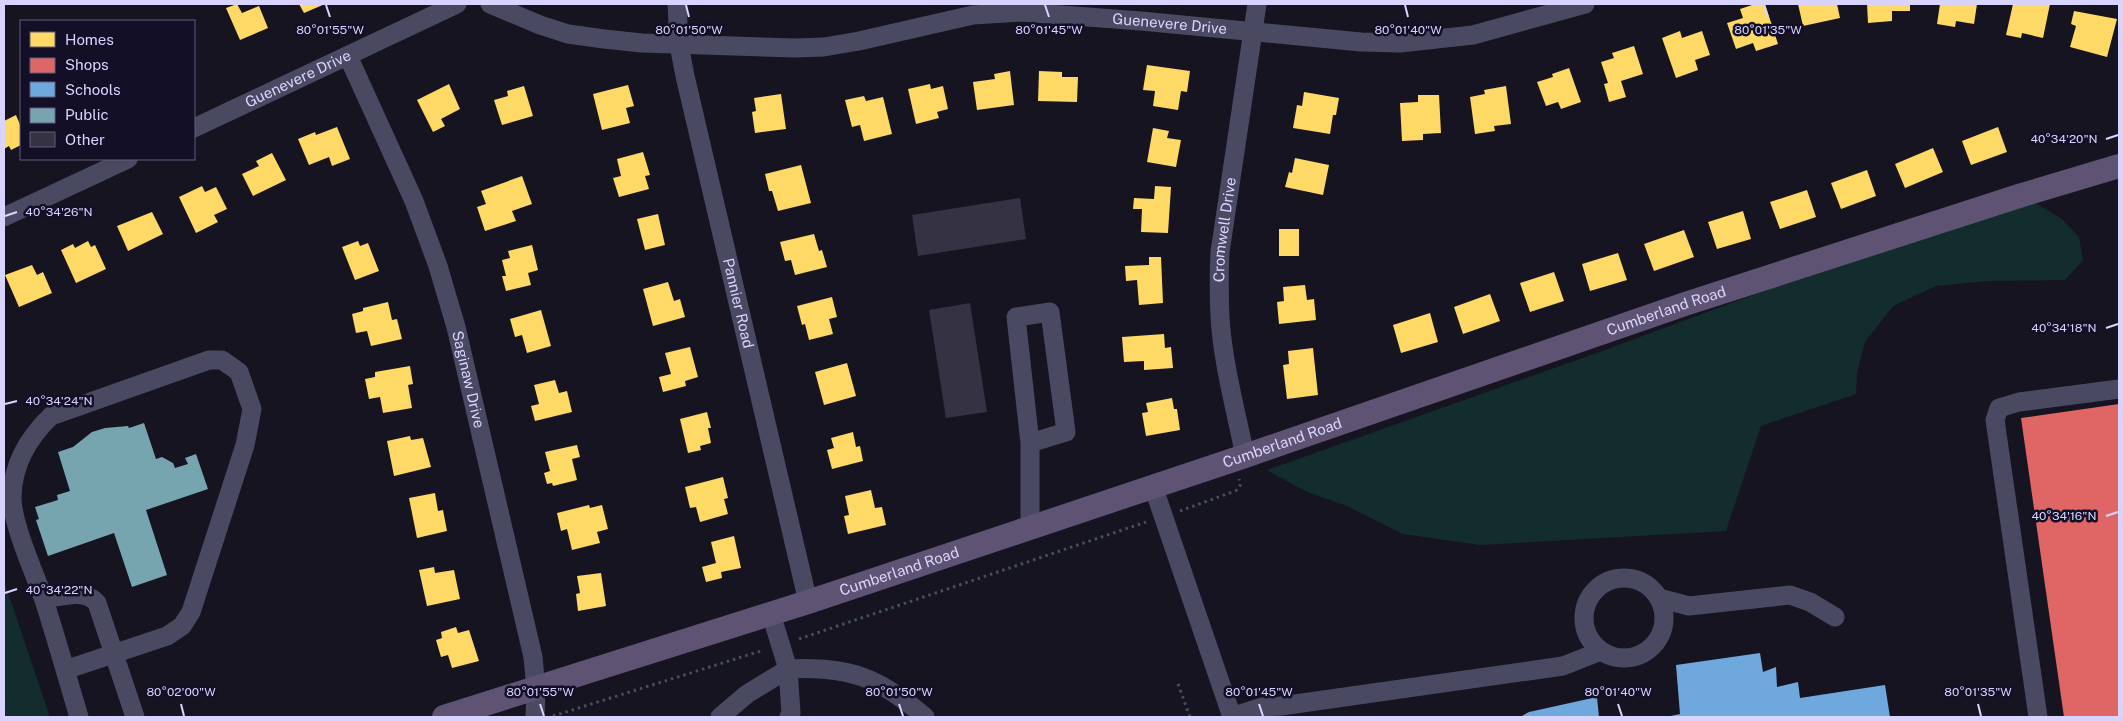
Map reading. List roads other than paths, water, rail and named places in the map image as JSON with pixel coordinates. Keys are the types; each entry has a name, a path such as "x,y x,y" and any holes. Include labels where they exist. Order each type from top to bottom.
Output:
{"main road":[{"name":"Cumberland Road","path":"444,717 808,602 1238,458 1685,304 2022,195 2119,166"}],"street":[{"name":"Guenevere Drive","path":"195,128 457,4"},
{"name":"Guenevere Drive","path":"490,4 540,25 568,34 642,43 679,45 824,47 859,41 973,9 1254,31 1361,42 1400,43 1473,35 1585,4"},
{"name":"Pannier Road","path":"677,4 679,45 685,76 808,602"},
{"name":"Cromwell Drive","path":"1238,458 1220,320 1220,252 1257,4"},
{"name":"Saginaw Drive","path":"348,56 414,201 448,299 533,656 536,689 535,717"},
{"path":"4,217 126,160"},
{"path":"1030,443 1066,432 1050,312 1016,318 1030,443 1030,528"},
{"path":"65,670 166,636 182,626 191,612 245,445 252,409 239,372 222,360 208,360 63,410 51,416 40,426 19,459 12,497 14,514 44,599 65,670 79,717"},
{"path":"2038,717 1995,420 2000,408 2019,402 2119,389"},
{"path":"1153,486 1231,717 1262,707 1281,706 1563,666 1601,651"},
{"path":"1619,579 1634,580 1648,586 1659,598 1664,612 1664,626 1660,639 1648,651 1623,659 1612,657 1601,651 1590,638 1584,616 1589,599 1595,590 1606,582 1619,579"},
{"path":"44,599 80,594 94,598 97,602 135,717"},
{"path":"1659,598 1689,606 1790,595 1810,602 1834,618"},
{"path":"771,614 788,669 790,717"},
{"path":"720,717 747,694 770,678 788,669 816,667 842,670 878,682 925,717"}]}
